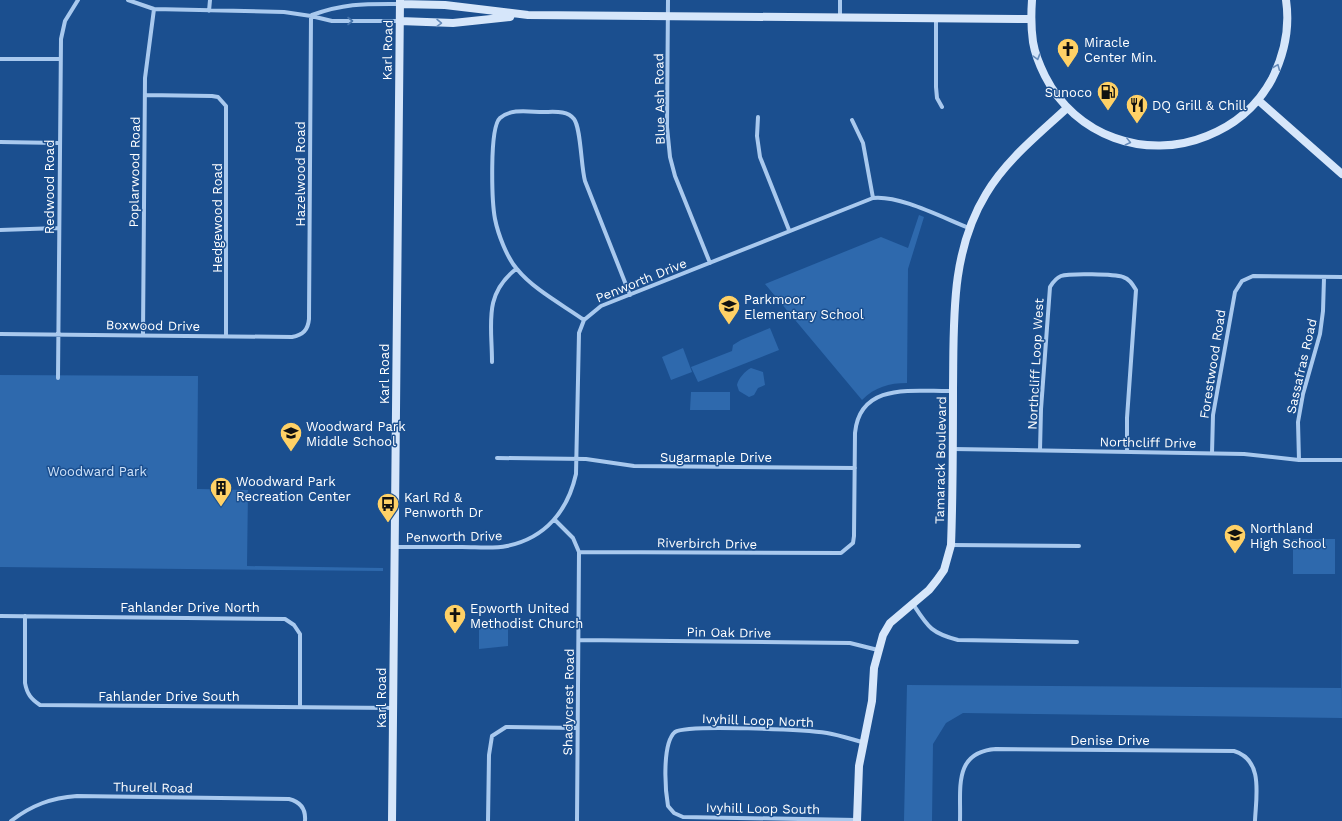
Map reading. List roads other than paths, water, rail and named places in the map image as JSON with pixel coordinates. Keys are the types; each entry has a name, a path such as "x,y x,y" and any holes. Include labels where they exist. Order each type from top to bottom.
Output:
{"street":[{"name":"Redwood Road","path":"58,378 61,39 65,21 78,0"},
{"path":"128,0 154,9 284,12 312,16 332,21 453,23 528,14"},
{"path":"209,11 210,0"},
{"name":"Blue Ash Road","path":"668,0 667,127 670,157 675,176 710,263"},
{"path":"840,0 840,17"},
{"path":"1032,0 1031,19 1033,43 1039,65 1052,89 1067,108 1084,122 1104,134 1125,142 1160,147 1186,144 1220,131 1240,118 1258,100 1271,81 1282,54 1287,22 1286,0"},
{"path":"312,16 353,4 400,2 445,5 528,14 1031,19"},
{"name":"Karl Road","path":"392,821 400,2"},
{"name":"Poplarwood Road","path":"143,335 145,95 148,49 154,9"},
{"name":"Hazelwood Road","path":"304,332 309,320 312,16"},
{"path":"936,18 936,87 937,98 942,107"},
{"path":"0,59 60,59"},
{"name":"Hedgewood Road","path":"145,95 212,96 223,101 226,106 228,113 226,336"},
{"path":"1258,100 1342,174"},
{"name":"Tamarack Boulevard","path":"857,820 859,766 862,742 872,701 874,668 883,635 890,623 929,590 944,570 951,545 955,293 964,244 969,228 987,193 1001,174 1021,152 1067,108"},
{"path":"584,320 541,291 516,269 501,240 493,203 494,131 499,119 506,114 515,112 558,112 566,113 575,120 579,132 580,157 585,181 630,295"},
{"path":"758,117 757,136 760,157 790,230"},
{"path":"852,120 863,143 873,198"},
{"path":"0,142 59,142"},
{"name":"Penworth Drive","path":"395,547 506,546 529,539 555,520 566,505 573,490 576,474 579,332 584,320 601,306 873,198 882,197 900,201 969,228"},
{"path":"0,230 59,228"},
{"path":"492,362 493,301 498,287 516,269"},
{"name":"Northcliff Loop West","path":"1040,450 1048,295 1050,287 1055,280 1067,275 1116,275 1125,277 1132,283 1136,290 1126,418 1127,451"},
{"name":"Forestwood Road","path":"1212,453 1212,426 1216,400 1235,292 1242,281 1253,276 1324,278"},
{"path":"1324,278 1342,277"},
{"name":"Sassafras Road","path":"1299,460 1298,422 1303,394 1320,334 1323,311 1324,278"},
{"name":"Boxwood Drive","path":"0,334 292,337 299,336 304,332"},
{"path":"855,468 856,423 860,414 869,402 882,394 896,391 953,392"},
{"name":"Northcliff Drive","path":"953,449 1212,453 1244,454 1299,460 1342,460"},
{"name":"Sugarmaple Drive","path":"497,458 577,459 634,466 855,468"},
{"name":"Riverbirch Drive","path":"579,552 841,553 853,543 855,468"},
{"name":"Shadycrest Road","path":"555,520 573,538 579,552 576,821"},
{"path":"951,545 1079,546"},
{"path":"912,604 925,623 940,635 958,640 1077,642"},
{"name":"Fahlander Drive North","path":"0,616 285,619 294,625 300,634 300,707"},
{"name":"Fahlander Drive South","path":"25,616 25,683 27,692 32,700 40,704 393,708"},
{"name":"Pin Oak Drive","path":"579,640 850,643 878,650"},
{"path":"488,821 489,748 492,736 506,727 577,728"},
{"name":"Ivyhill Loop North","path":"670,810 666,796 667,749 670,738 676,732 694,728 797,730 828,733 862,742"},
{"name":"Denise Drive","path":"960,821 961,776 964,764 972,755 983,750 996,749 1234,751 1247,757 1255,773 1255,821"},
{"name":"Thurell Road","path":"11,821 38,804 62,797 289,799 300,804 304,810 305,821"},
{"name":"Ivyhill Loop South","path":"670,810 683,817 693,818 857,820"}],"place":[{"name":"Miracle Center Min.","path":"1068,68"},
{"name":"Sunoco","path":"1108,112"},
{"name":"DQ Grill & Chill","path":"1137,124"},
{"name":"Parkmoor Elementary School","path":"729,326"},
{"name":"Woodward Park Middle School","path":"291,452"},
{"name":"Woodward Park Recreation Center","path":"221,508"},
{"name":"Karl Rd & Penworth Dr","path":"388,524"},
{"name":"Northland High School","path":"1235,554"},
{"name":"Epworth United Methodist Church","path":"455,634"}],"park label":[{"name":"Woodward Park","path":"97,471"}]}
